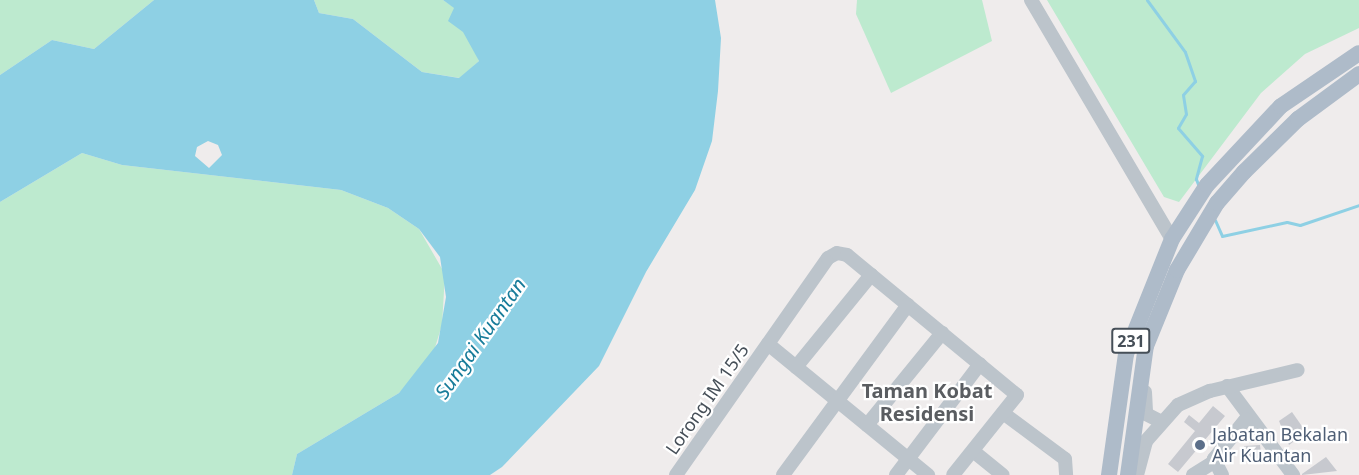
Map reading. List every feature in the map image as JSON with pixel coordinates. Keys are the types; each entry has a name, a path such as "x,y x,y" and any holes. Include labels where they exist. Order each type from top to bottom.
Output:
{"main road":[{"name":"231","path":"1109,475 1126,354 1172,239 1229,159 1281,106 1359,53"},
{"name":"231","path":"1128,475 1142,371 1162,302 1200,231 1244,172 1298,119 1359,74"}],"street":[{"path":"1031,0 1172,239"},
{"name":"Lorong IM 15/5","path":"676,475 828,258 847,255 1017,395 1003,413"},
{"path":"796,367 871,275"},
{"path":"783,475 835,398 908,305"},
{"path":"867,425 942,333"},
{"path":"768,344 928,475"},
{"path":"896,475 980,364"},
{"path":"1137,475 1146,441 1160,421 1193,397 1227,386 1298,370"},
{"path":"1142,371 1146,414 1160,421"},
{"path":"1227,386 1246,419 1293,475"},
{"path":"953,475 1003,413 1065,459 1066,475"},
{"path":"1193,475 1214,462 1246,419"},
{"path":"973,451 1003,475"},
{"path":"1214,462 1222,475"}],"green space":[{"path":"0,0 154,0 94,49 52,40 0,75"},
{"path":"314,0 443,0 455,8 479,61 460,78 422,72 353,19 319,13"},
{"path":"857,0 982,0 992,41 891,93 856,14"},
{"path":"1047,0 1359,0 1359,28 1305,54 1261,93 1179,202 1164,197"},
{"path":"82,153 122,165 341,190 388,208 419,229 445,274 442,325 432,357 399,393 297,454 292,475 0,475 0,202"}],"water":[{"name":"Sungai Kuantan","path":"154,0 314,0 319,13 353,19 422,72 459,78 479,61 463,32 448,21 454,8 443,0 715,0 721,38 712,141 695,190 646,272 599,366 502,467 490,475 292,475 297,454 399,393 438,343 446,297 440,257 419,229 388,208 341,190 122,165 82,153 0,202 0,75 52,40 94,49","holes":["208,141 218,145 222,155 209,168 195,156 197,147"]}],"building":[{"path":"1213,406 1225,416 1178,472 1168,464 1195,431 1184,422 1189,415 1199,423"},
{"path":"1292,412 1306,432 1289,445 1279,421"},
{"path":"1260,445 1262,461 1246,462 1244,446"},
{"path":"1326,457 1337,471 1302,475 1302,474"}],"waterway":[{"path":"1147,0 1185,52 1195,81 1183,95 1186,114 1178,128 1202,156 1196,179 1199,187"},
{"path":"1215,220 1222,236 1287,222 1300,225 1359,205"}],"place":[{"name":"Jabatan Bekalan Air Kuantan","path":"1200,445"}],"district":[{"name":"Taman Kobat Residensi","path":"927,402"}]}
